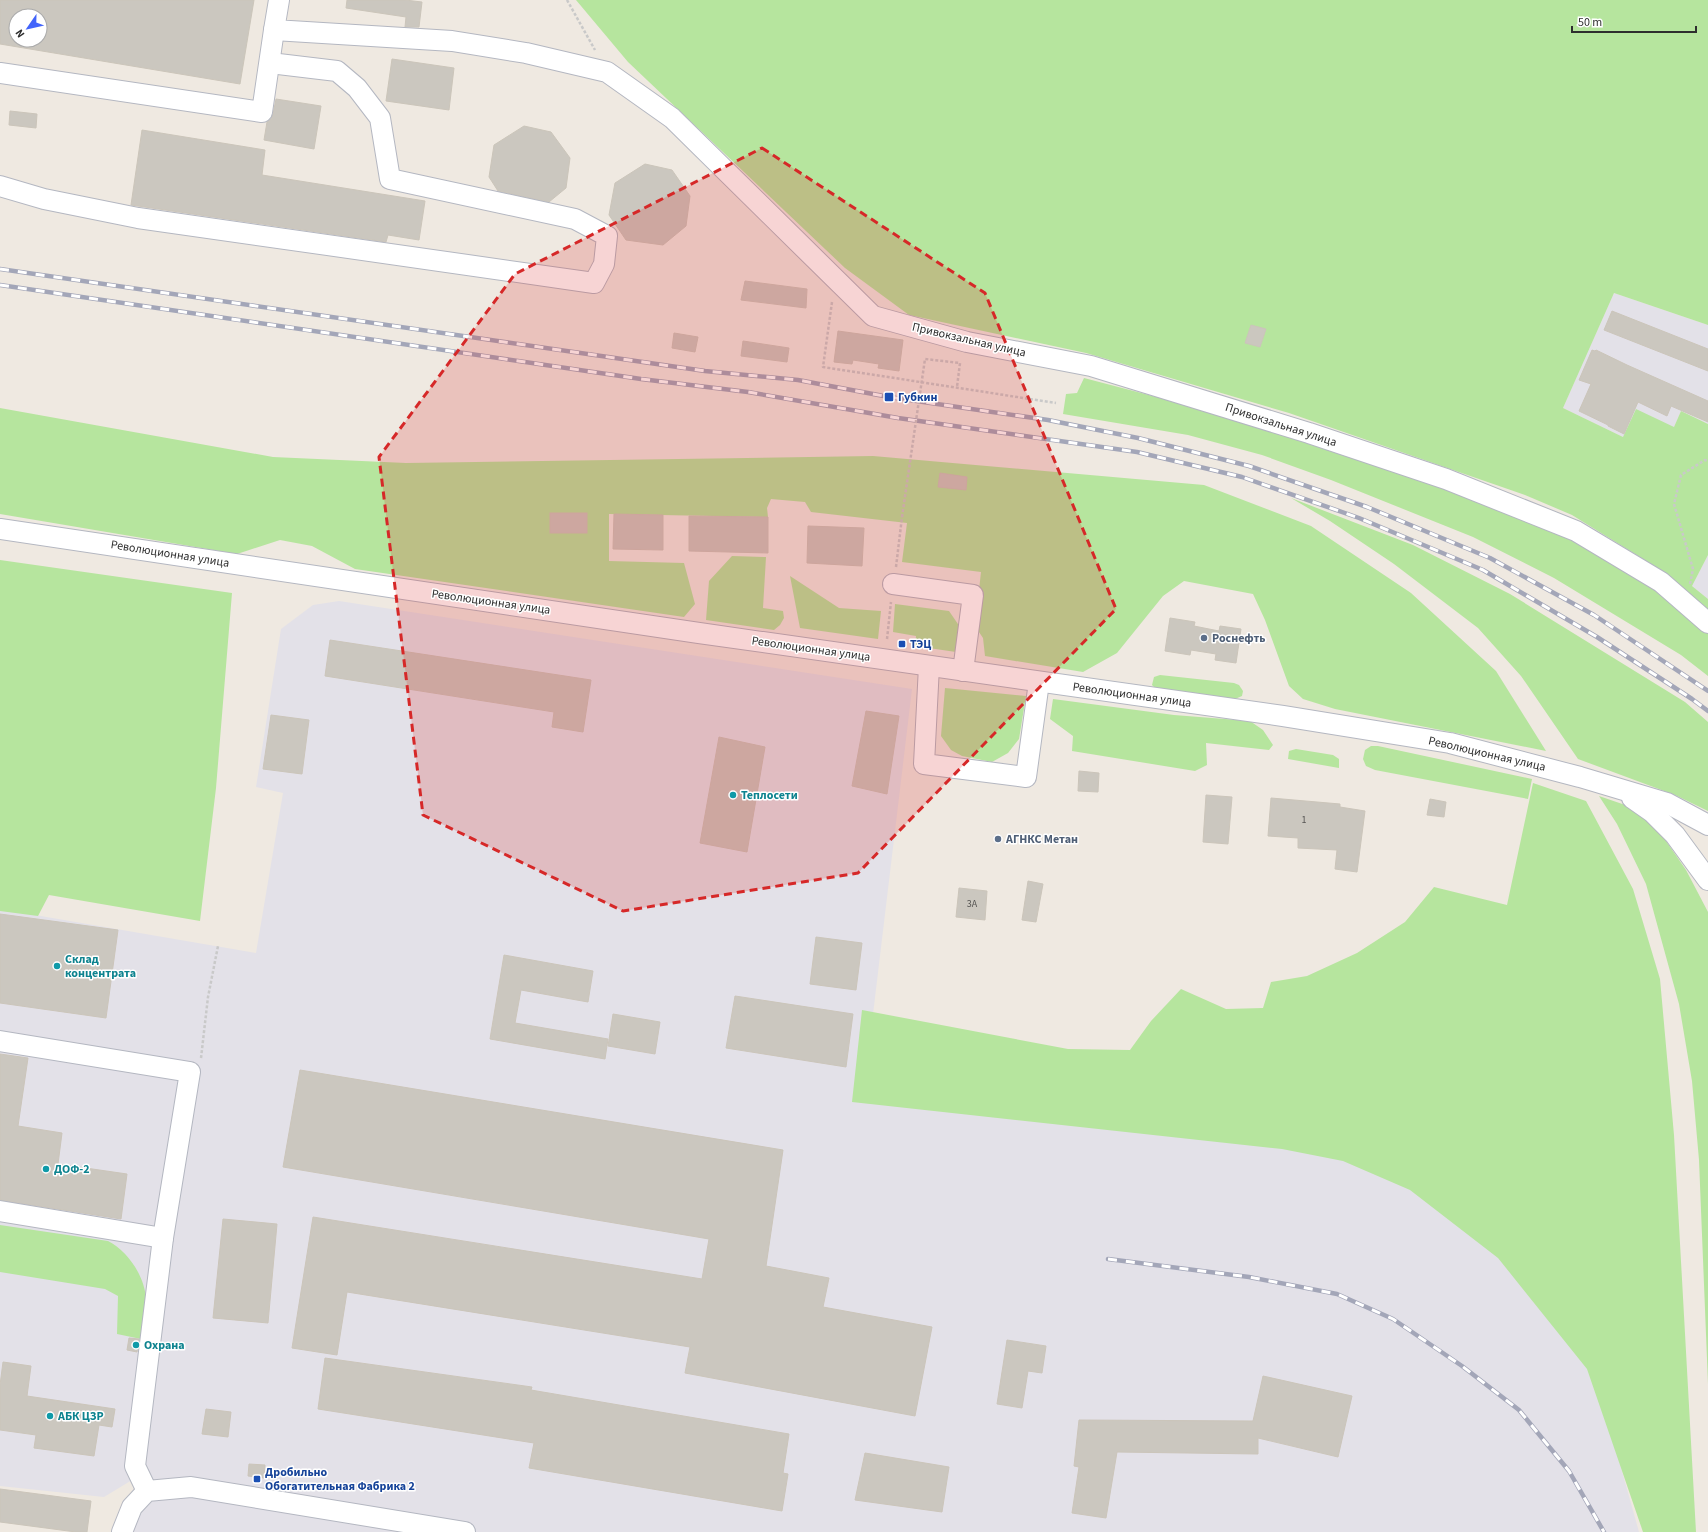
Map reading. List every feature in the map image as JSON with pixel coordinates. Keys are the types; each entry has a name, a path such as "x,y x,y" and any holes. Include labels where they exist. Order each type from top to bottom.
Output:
{"street":[{"path":"0,73 262,112 278,0"},
{"path":"274,30 452,41 526,53 607,72"},
{"path":"0,186 44,199 138,218 594,284 604,264 607,236 575,219 390,179 380,118 357,88 337,70 270,63"},
{"name":"Привокзальная улица","path":"607,72 672,118 872,316 967,342 1092,366 1309,433 1446,479 1576,531 1660,582 1708,623"},
{"name":"Революционная улица","path":"0,529 963,671 1283,716 1450,743 1619,788 1668,803 1708,825"},
{"path":"893,584 973,595 963,671"},
{"path":"929,666 924,764 1026,777 1039,682"},
{"path":"1619,788 1652,812 1675,835 1708,880"},
{"path":"0,1041 190,1072 163,1238 135,1466 147,1491"},
{"path":"0,1210 163,1238"},
{"path":"122,1532 132,1507 147,1491 191,1487 465,1532"}],"path":[{"path":"567,0 607,72"},
{"path":"835,280 823,367 1056,402"},
{"path":"902,517 925,359 960,364 957,387"},
{"path":"1686,604 1693,569 1674,504 1680,474 1705,460 1708,461"},
{"path":"200,1065 208,998 218,946"}],"highlighted area":[{"path":"762,148 985,293 1116,609 858,873 623,911 423,815 379,457 515,274"}],"shaded area":[{"path":"1614,293 1708,325 1708,424 1681,411 1674,427 1623,437 1563,408"},
{"path":"1708,555 1708,599 1692,586"},
{"path":"339,601 912,689 865,1081 1285,1134 1398,1173 1511,1262 1594,1371 1639,1532 133,1532 142,1474 104,1497 0,1486 0,909 256,953 283,793 256,787 281,629 313,605"}],"green space":[{"path":"576,0 1708,0 1708,325 1614,293 1563,408 1623,437 1636,409 1674,427 1681,411 1708,424 1708,555 1692,586 1708,599 1708,611 1656,567 1572,515 1525,495 1289,413 1086,353 909,315 845,268 628,62"},
{"path":"1084,378 1210,411 1310,442 1543,523 1636,575 1708,630 1708,676 1681,655 1554,578 1473,537 1331,480 1262,455 1188,435 1063,414 1066,394 1077,393"},
{"path":"0,408 273,457 406,463 873,456 1204,485 1311,526 1411,593 1496,671 1546,751 1335,709 1303,699 1289,686 1265,620 1253,594 1184,581 1163,596 1117,653 1083,672 985,656 983,638 975,626 981,572 902,562 907,523 811,512 805,502 771,499 767,508 768,517 609,514 609,561 684,563 695,604 684,617 355,569 312,546 280,540 237,554 0,514"},
{"path":"1291,498 1413,545 1510,594 1685,702 1708,722 1708,811 1675,795 1578,759 1521,676 1478,628 1394,564 1330,521"},
{"path":"732,556 766,557 763,608 783,611 784,618 780,625 774,630 706,620 709,581"},
{"path":"0,560 232,593 216,788 200,921 49,895 38,916 0,911"},
{"path":"790,576 839,608 881,611 878,639 800,628"},
{"path":"895,604 949,611 960,627 956,652 915,646 916,636 893,632"},
{"path":"1160,675 1234,683 1239,685 1243,691 1242,696 1235,699 1157,690 1152,685 1154,677"},
{"path":"945,688 1026,696 1019,739 1008,753 992,762 962,756 951,750 941,736"},
{"path":"1053,699 1174,715 1250,721 1263,730 1273,745 1269,750 1206,743 1207,765 1195,771 1072,751 1073,736 1050,719"},
{"path":"1371,746 1378,746 1532,779 1528,799 1375,770 1366,766 1363,759 1365,750"},
{"path":"1296,749 1333,755 1339,759 1339,768 1288,759 1289,751"},
{"path":"1533,783 1586,801 1633,889 1660,979 1674,1135 1696,1532 1643,1532 1587,1369 1498,1258 1410,1190 1343,1161 1282,1149 852,1102 862,1010 1068,1049 1130,1050 1151,1021 1181,989 1226,1009 1263,1008 1271,982 1307,976 1357,953 1405,922 1434,887 1507,905"},
{"path":"1599,796 1631,807 1653,822 1686,870 1708,912 1708,1384 1699,1160 1692,1081 1679,1004 1646,884 1617,824"},
{"path":"0,1225 108,1241 115,1245 129,1258 139,1274 145,1291 146,1309 141,1339 117,1334 118,1296 105,1289 0,1272"}],"building":[{"path":"0,0 254,0 240,84 24,48 48,48 48,8 8,8 8,45 0,44"},
{"path":"347,0 405,0 422,2 419,27 405,27 406,17 346,8"},
{"path":"392,59 454,68 449,110 386,101"},
{"path":"276,99 321,106 314,149 264,140 267,122 271,119 273,114"},
{"path":"10,111 37,114 36,128 9,125"},
{"path":"524,126 551,132 570,158 566,188 549,202 498,191 489,177 494,145"},
{"path":"142,130 265,150 262,175 425,201 419,240 388,235 386,242 131,205"},
{"path":"645,164 672,170 690,196 686,226 663,245 626,240 609,215 615,183"},
{"path":"745,281 807,289 806,308 741,300"},
{"path":"1612,311 1708,349 1708,371 1604,330"},
{"path":"1251,325 1266,329 1260,347 1245,343"},
{"path":"838,331 903,340 899,371 878,368 879,364 853,360 852,364 834,362"},
{"path":"674,333 698,337 695,352 672,348"},
{"path":"743,341 789,348 787,362 741,356"},
{"path":"1592,350 1596,350 1708,401 1708,422 1671,406 1667,416 1638,402 1624,434 1579,411 1591,384 1579,380"},
{"path":"940,473 967,477 966,490 938,487"},
{"path":"550,513 587,513 587,533 550,533"},
{"path":"614,514 663,515 663,550 613,549"},
{"path":"689,516 768,517 768,553 689,551"},
{"path":"808,526 864,528 862,566 807,563"},
{"path":"1170,618 1195,622 1194,626 1219,631 1220,626 1241,629 1236,663 1215,660 1216,654 1191,650 1190,655 1165,651"},
{"path":"330,640 591,680 583,732 552,727 554,712 325,676"},
{"path":"866,711 899,716 887,794 852,786"},
{"path":"271,715 309,720 302,774 263,769"},
{"name":"Теплосети","path":"719,737 765,747 747,852 700,843"},
{"path":"1079,771 1099,773 1098,792 1078,791"},
{"path":"1206,795 1232,797 1228,844 1203,842"},
{"path":"1271,798 1340,804 1340,807 1365,811 1357,872 1335,869 1337,850 1298,848 1298,838 1268,836"},
{"path":"1430,799 1446,802 1444,817 1427,815"},
{"path":"1028,881 1043,884 1036,922 1022,920"},
{"path":"959,888 987,891 985,920 956,917"},
{"name":"Склад концентрата","path":"0,914 118,930 106,1018 0,1003"},
{"path":"816,937 862,943 856,990 810,984"},
{"path":"504,955 593,971 588,1002 521,990 515,1023 608,1039 605,1059 490,1039"},
{"path":"735,996 853,1014 846,1067 726,1048"},
{"path":"613,1014 660,1022 655,1054 608,1046"},
{"name":"ДОФ-2","path":"0,1054 28,1058 18,1126 62,1133 58,1164 127,1174 121,1219 0,1200"},
{"path":"300,1070 783,1150 766,1266 829,1278 823,1307 932,1327 915,1416 685,1373 690,1347 347,1292 337,1355 292,1348 313,1217 702,1279 709,1239 283,1167"},
{"path":"223,1219 277,1224 268,1323 213,1318"},
{"name":"Охрана","path":"129,1338 139,1339 137,1352 127,1350"},
{"path":"1007,1340 1046,1346 1042,1373 1028,1371 1022,1408 997,1404"},
{"path":"325,1358 532,1387 531,1390 789,1434 783,1473 788,1474 782,1511 529,1468 534,1443 318,1409"},
{"name":"АБК ЦЗР","path":"3,1362 31,1366 27,1396 115,1409 112,1427 99,1425 94,1456 34,1448 36,1435 0,1430 0,1385"},
{"path":"1263,1376 1352,1396 1338,1457 1258,1438 1258,1454 1117,1452 1106,1518 1072,1513 1079,1467 1074,1466 1079,1420 1253,1421"},
{"path":"206,1409 231,1412 228,1437 202,1434"},
{"path":"865,1453 949,1467 942,1512 855,1500"},
{"path":"249,1464 265,1465 264,1478 248,1476"},
{"path":"0,1489 91,1501 87,1532 76,1532 0,1522"}],"railway":[{"path":"0,269 705,371 798,380 889,397 1048,420 1138,438 1249,466 1367,507 1490,558 1594,615 1708,691"},
{"path":"0,285 641,379 748,392 898,418 1137,452 1242,477 1359,518 1483,570 1597,637 1708,711"},
{"path":"1108,1259 1249,1277 1337,1294 1393,1319 1462,1366 1519,1410 1569,1471 1604,1532"}],"place":[{"name":"Губкин","path":"889,397"},
{"name":"Роснефть","path":"1204,638"},
{"name":"ТЭЦ","path":"902,644"},
{"name":"Теплосети","path":"733,795"},
{"name":"АГНКС Метан","path":"998,839"},
{"name":"Склад концентрата","path":"57,966"},
{"name":"ДОФ-2","path":"46,1169"},
{"name":"Охрана","path":"136,1345"},
{"name":"АБК ЦЗР","path":"50,1416"},
{"name":"Дробильно Обогатительная Фабрика 2","path":"257,1479"}]}
